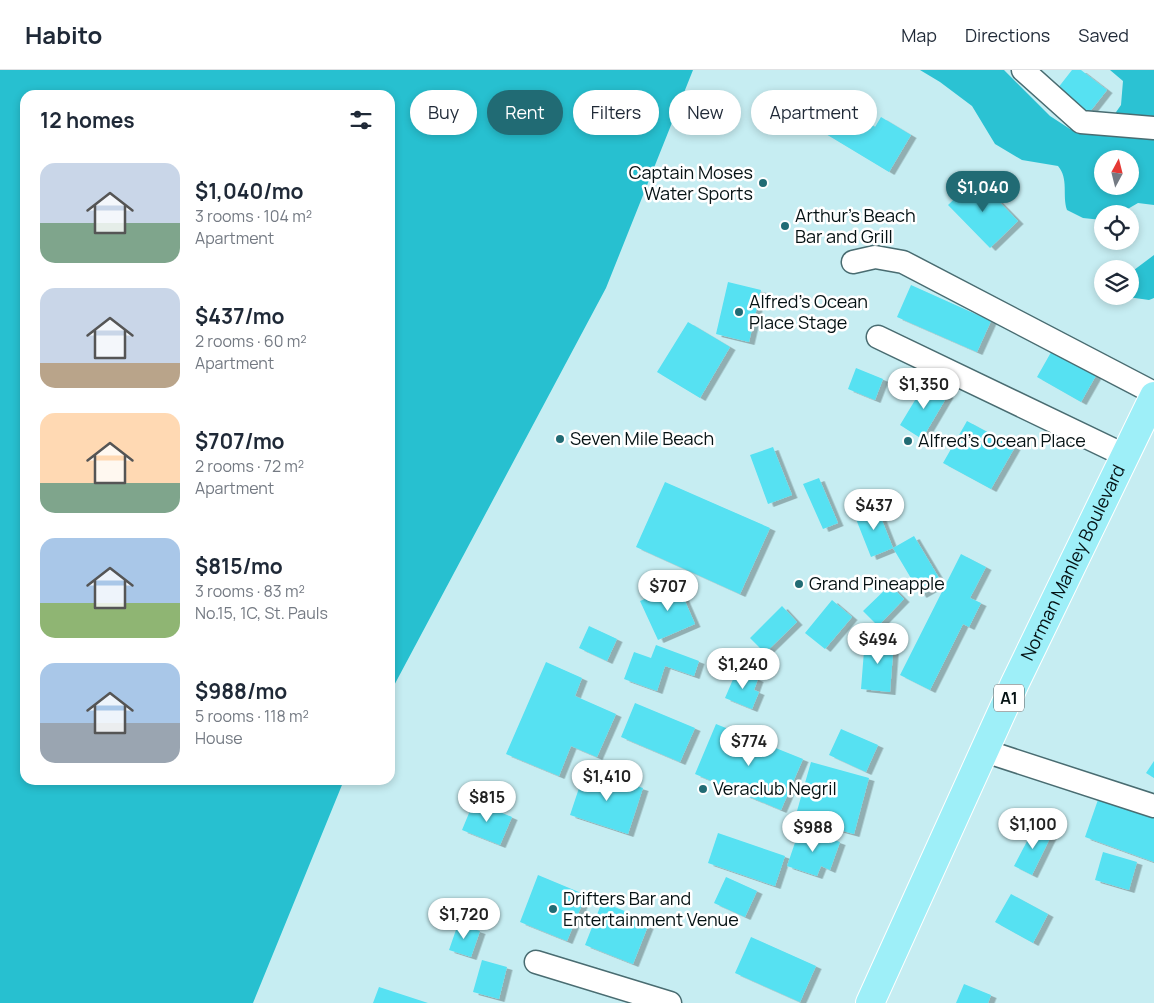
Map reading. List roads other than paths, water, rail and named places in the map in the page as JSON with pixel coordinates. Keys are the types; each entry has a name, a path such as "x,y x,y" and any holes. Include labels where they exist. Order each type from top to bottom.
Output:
{"main road":[{"name":"Norman Manley Boulevard","path":"870,1003 1015,683 1154,395"}],"street":[{"path":"1023,70 1082,122 1154,128"},
{"path":"853,262 875,257 903,262 1154,395"},
{"path":"878,337 1124,454"},
{"path":"985,751 1154,806"},
{"path":"536,962 670,1003"}],"place":[{"name":"Captain Moses Water Sports","path":"763,183"},
{"name":"Arthur's Beach Bar and Grill","path":"785,226"},
{"name":"Alfred's Ocean Place Stage","path":"739,312"},
{"name":"Seven Mile Beach","path":"560,439"},
{"name":"Alfred's Ocean Place","path":"908,441"},
{"name":"Grand Pineapple","path":"799,584"},
{"name":"Veraclub Negril","path":"703,789"},
{"name":"Drifters Bar and Entertainment Venue","path":"553,909"}]}
